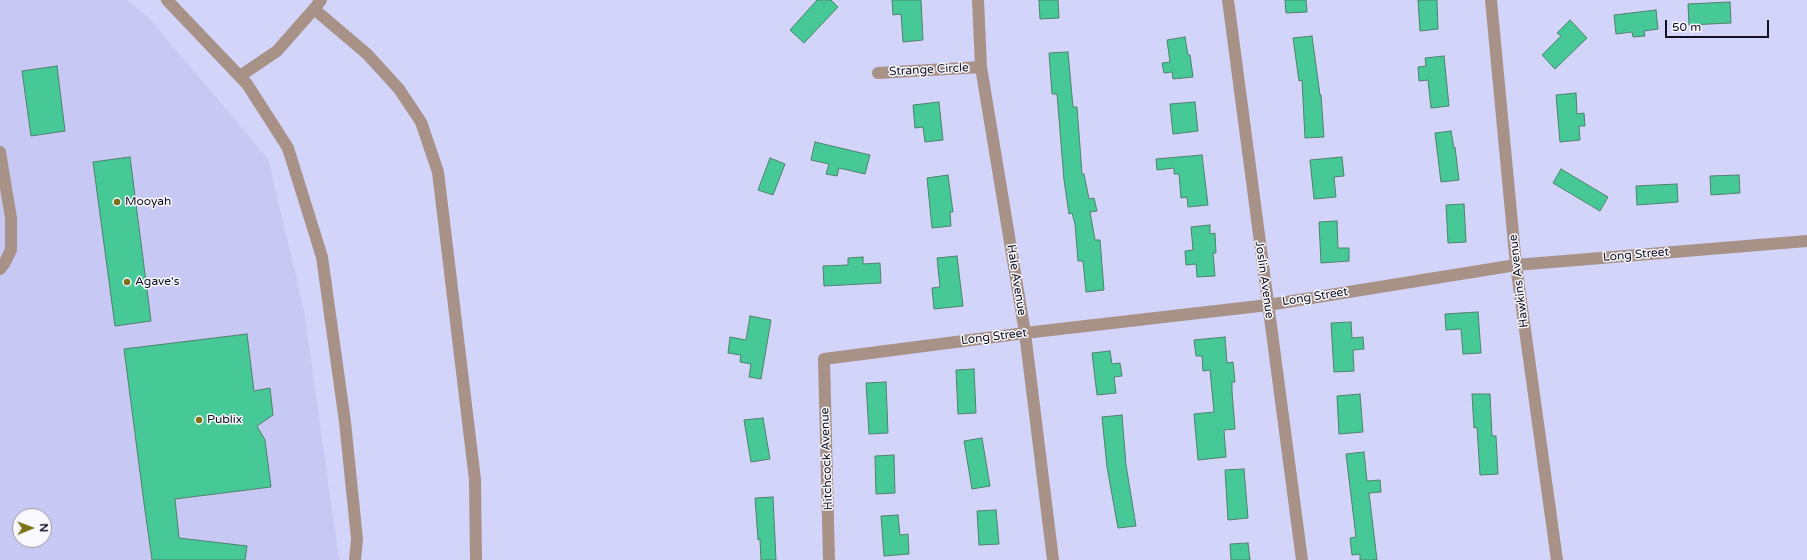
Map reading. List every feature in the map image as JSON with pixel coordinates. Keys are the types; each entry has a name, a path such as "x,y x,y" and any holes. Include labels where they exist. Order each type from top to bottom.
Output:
{"street":[{"path":"167,0 247,84 288,148 322,256 353,500 357,539 355,560"},
{"name":"Hale Avenue","path":"978,0 980,67 1025,333 1053,560"},
{"name":"Joslin Avenue","path":"1228,0 1302,560"},
{"name":"Hawkins Avenue","path":"1491,0 1516,265 1557,560"},
{"path":"240,76 277,51 318,5 399,89 421,122 438,172 475,480 476,560"},
{"name":"Strange Circle","path":"878,72 980,67"},
{"path":"0,152 11,218 12,242 11,250 0,269"},
{"name":"Long Street","path":"824,358 1268,305 1516,265 1807,241"},
{"name":"Hitchcock Avenue","path":"824,358 830,560"}],"shaded area":[{"path":"0,0 127,0 148,17 268,159 304,310 339,560 0,560"}],"building":[{"path":"817,0 831,0 838,7 804,43 790,30"},
{"path":"892,0 921,0 923,40 903,42 901,14 893,15"},
{"path":"1039,0 1058,0 1059,18 1040,19"},
{"path":"1285,0 1306,0 1307,12 1286,13"},
{"path":"1418,0 1437,0 1438,29 1420,31"},
{"path":"1730,2 1731,23 1689,25 1688,4"},
{"path":"1656,10 1658,29 1644,31 1645,36 1633,37 1632,32 1616,34 1614,15"},
{"path":"1570,20 1587,38 1555,69 1542,55 1561,36 1557,33"},
{"path":"1312,36 1321,95 1324,137 1305,138 1302,80 1299,81 1293,38"},
{"path":"1185,37 1188,55 1190,55 1193,77 1173,79 1172,72 1164,73 1162,63 1170,62 1167,40"},
{"path":"1068,52 1073,107 1077,107 1082,174 1084,174 1089,199 1094,198 1097,211 1090,212 1095,240 1100,240 1104,290 1086,292 1083,261 1078,261 1075,224 1072,213 1069,214 1064,180 1057,94 1052,94 1049,53"},
{"path":"1444,56 1449,106 1431,108 1428,80 1419,81 1418,67 1426,66 1425,58"},
{"path":"57,66 65,131 31,136 22,71"},
{"path":"1576,93 1577,114 1584,113 1585,126 1579,126 1580,140 1560,142 1556,95"},
{"path":"939,102 943,140 925,142 923,127 915,128 913,105"},
{"path":"1195,102 1198,131 1173,134 1170,104"},
{"path":"1451,131 1454,148 1455,147 1459,180 1441,182 1435,133"},
{"path":"815,142 870,155 865,174 839,168 837,176 826,174 829,164 811,160"},
{"path":"1202,155 1208,205 1188,207 1187,197 1181,198 1179,174 1174,174 1174,168 1157,170 1156,159"},
{"path":"130,157 151,321 115,326 93,162"},
{"path":"1342,157 1344,176 1334,177 1336,197 1314,199 1310,160"},
{"path":"770,158 785,164 773,195 758,190"},
{"path":"1561,169 1608,197 1600,211 1553,183"},
{"path":"948,175 953,212 950,212 951,226 932,228 927,178"},
{"path":"1739,175 1740,193 1711,195 1710,176"},
{"path":"1677,184 1678,202 1637,205 1636,186"},
{"path":"1464,204 1466,242 1448,243 1446,205"},
{"path":"1337,221 1338,248 1349,248 1349,261 1321,263 1319,222"},
{"path":"1210,225 1210,234 1215,233 1216,253 1213,253 1215,276 1197,277 1196,264 1186,265 1185,251 1193,250 1191,227"},
{"path":"957,256 963,306 934,309 932,288 940,287 937,258"},
{"path":"863,257 863,264 880,263 881,283 824,286 823,266 848,265 848,258"},
{"path":"1478,312 1481,353 1463,354 1461,329 1446,330 1445,314"},
{"path":"750,316 771,320 761,379 749,377 751,364 740,362 741,355 728,353 730,337 746,340"},
{"path":"1351,322 1352,338 1363,337 1364,349 1353,350 1354,371 1334,372 1331,323"},
{"name":"Publix","path":"247,334 254,391 270,388 273,415 257,426 265,440 271,487 175,499 179,538 247,546 245,560 152,560 124,349"},
{"path":"1225,337 1227,363 1233,362 1235,382 1232,382 1232,391 1235,429 1224,430 1226,457 1198,460 1194,414 1214,412 1210,370 1203,371 1202,356 1196,356 1194,340"},
{"path":"1110,351 1112,364 1120,363 1122,376 1114,377 1116,393 1097,395 1092,353"},
{"path":"974,369 976,413 958,414 956,370"},
{"path":"886,382 888,433 869,434 866,383"},
{"path":"1360,394 1363,432 1339,434 1337,396"},
{"path":"1472,394 1490,394 1492,436 1496,436 1498,474 1480,475 1477,427 1474,428"},
{"path":"1122,415 1126,465 1136,526 1118,528 1107,467 1102,417"},
{"path":"763,418 770,459 751,462 744,420"},
{"path":"982,438 990,486 972,489 964,441"},
{"path":"1364,452 1367,481 1380,480 1381,492 1369,493 1377,560 1360,560 1360,554 1352,555 1350,538 1356,537 1346,454"},
{"path":"894,455 895,493 876,494 875,456"},
{"path":"1244,469 1248,518 1228,520 1225,470"},
{"path":"773,497 776,560 761,560 755,498"},
{"path":"996,510 999,544 979,545 977,511"},
{"path":"898,515 900,535 908,534 909,554 884,556 881,516"},
{"path":"1248,543 1250,560 1231,560 1230,544"}],"place":[{"name":"Mooyah","path":"117,202"},
{"name":"Agave's","path":"127,282"},
{"name":"Publix","path":"199,420"}]}
